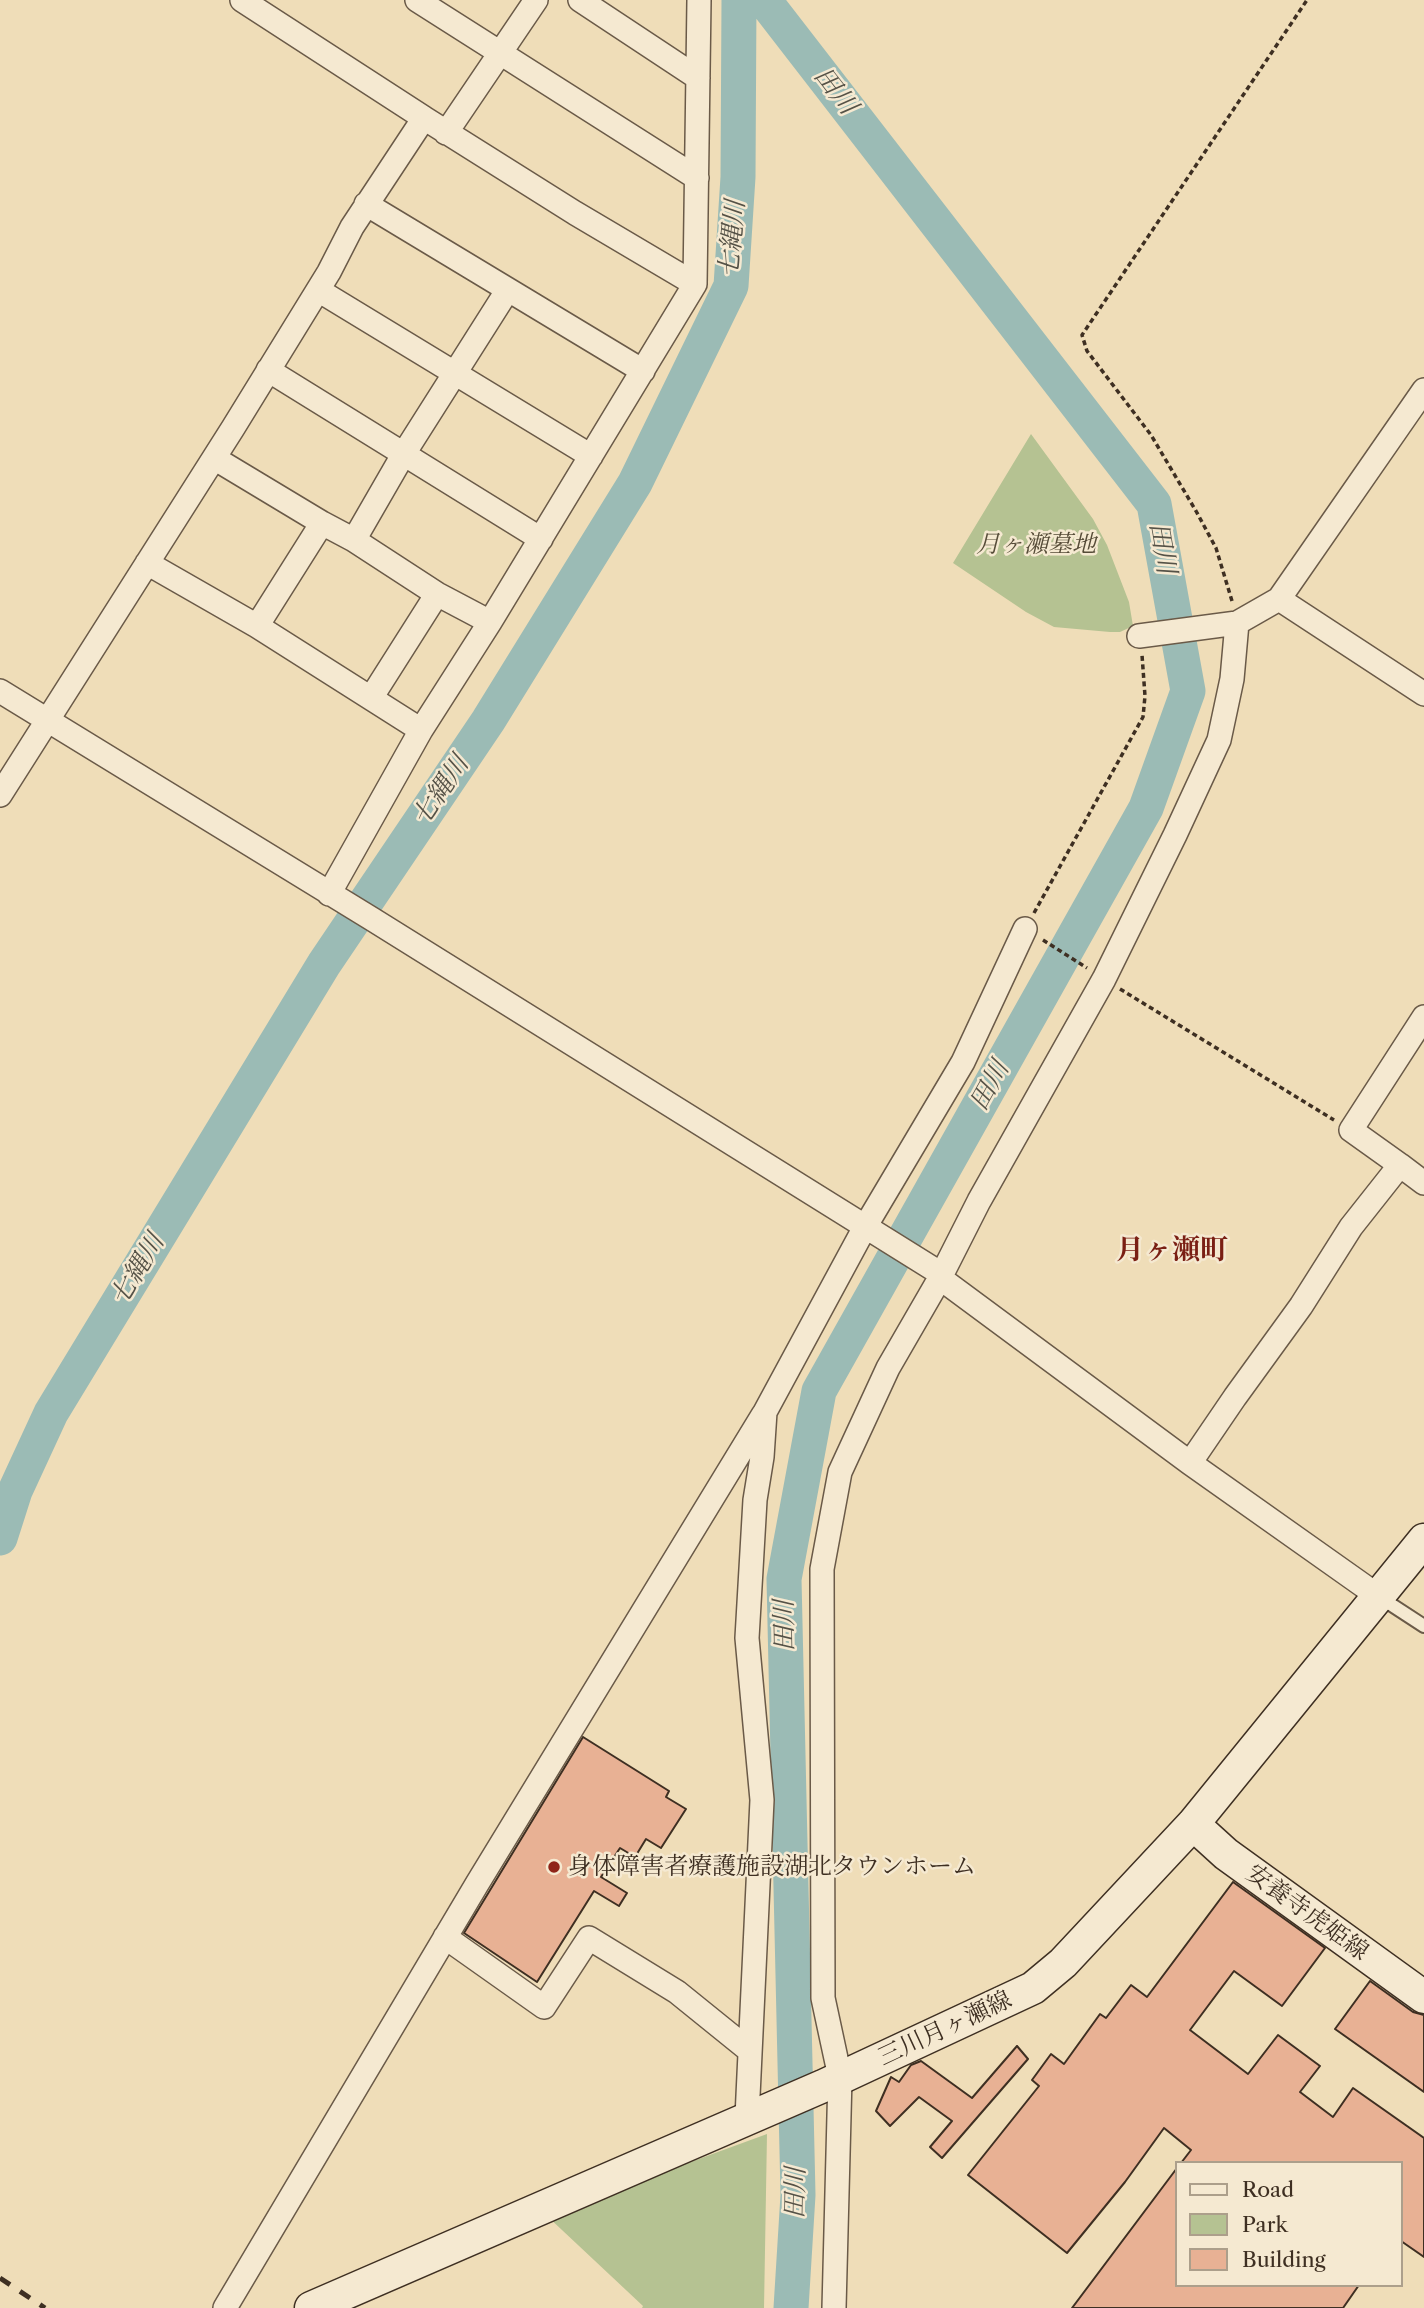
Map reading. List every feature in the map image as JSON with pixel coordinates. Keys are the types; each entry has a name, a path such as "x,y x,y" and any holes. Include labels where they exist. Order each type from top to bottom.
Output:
{"main road":[{"name":"三川月ヶ瀬線","path":"311,2308 832,2081 1033,1988 1063,1963 1194,1824 1424,1540"},
{"name":"安養寺虎姫線","path":"1194,1824 1226,1854 1424,1997"}],"street":[{"path":"242,0 446,132 695,284"},
{"path":"417,0 697,178"},
{"path":"446,132 536,0"},
{"path":"580,0 698,78"},
{"path":"332,895 421,730 541,539 695,284 699,0"},
{"path":"0,795 318,290 366,204 424,118"},
{"path":"366,204 643,371"},
{"path":"318,290 591,456"},
{"path":"354,540 403,455 507,290"},
{"path":"268,370 541,539"},
{"path":"1142,636 1233,624 1279,599 1424,390"},
{"path":"214,457 354,540 437,594 490,622"},
{"path":"257,626 323,523"},
{"path":"147,563 257,626 421,730"},
{"path":"371,698 437,594"},
{"path":"1279,599 1424,694"},
{"path":"834,2308 832,2081 822,1997 821,1569 841,1472 888,1368 1100,977 1219,740 1232,679 1233,624"},
{"path":"0,691 372,919 937,1274 1191,1463 1378,1596"},
{"path":"225,2308 445,1937 765,1412 1033,934"},
{"path":"1424,1017 1351,1130 1424,1183"},
{"path":"1191,1463 1301,1306 1351,1227 1400,1165"},
{"path":"755,2115 751,2051 762,1800 747,1638 755,1500 762,1457 765,1412"},
{"path":"445,1937 544,2007 589,1938 677,1992 751,2051"}],"lane":[{"path":"1378,1596 1424,1626"}],"path":[{"path":"1233,624 1223,567 1209,535 1151,435 1087,351 1082,335 1307,0"},
{"path":"1142,636 1145,696 1143,717 1033,934 1351,1130"}],"green space":[{"name":"月ヶ瀬墓地","path":"1031,434 1093,519 1107,545 1129,602 1133,626 1120,632 1054,627 1026,612 953,563"},
{"path":"767,2134 764,2308 642,2308 643,2306 546,2215"}],"building":[{"name":"身体障害者療護施設湖北タウンホーム","path":"583,1737 669,1791 666,1797 686,1809 661,1848 646,1839 635,1857 620,1848 601,1877 627,1893 619,1906 594,1891 537,1982 464,1933"},
{"path":"1233,1882 1325,1948 1282,2006 1234,1971 1190,2030 1248,2074 1278,2035 1320,2066 1300,2092 1333,2117 1353,2088 1424,2138 1424,2257 1403,2242 1403,2161 1183,2161 1191,2150 1164,2128 1125,2182 1067,2253 968,2175 1039,2086 1032,2080 1051,2054 1064,2064 1100,2014 1106,2018 1131,1985 1147,1997"},
{"path":"1370,1981 1413,2012 1424,2015 1424,2092 1335,2029"},
{"path":"1017,2046 1028,2059 942,2158 930,2147 952,2121 919,2097 890,2126 876,2111 891,2077 899,2082 911,2065 921,2061 972,2098"},
{"path":"1176,2169 1176,2287 1358,2287 1343,2308 1072,2308"}],"waterway":[{"name":"七縄川","path":"0,1538 15,1491 51,1413 324,964 488,721 635,483 731,286 738,177 739,0"},
{"name":"田川","path":"764,0 1154,504 1188,691 1146,808 819,1391 784,1579 798,2195 791,2308"}],"railway":[{"path":"0,2278 45,2308"}],"place":[{"name":"身体障害者療護施設湖北タウンホーム","path":"554,1867"}],"district":[{"name":"月ヶ瀬町","path":"1172,1251"}]}
